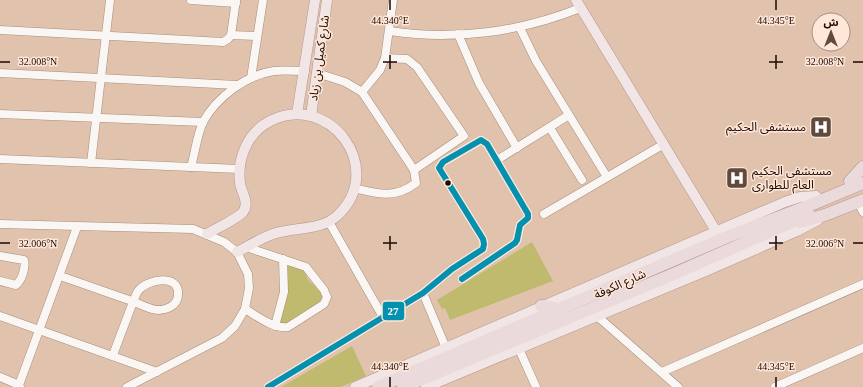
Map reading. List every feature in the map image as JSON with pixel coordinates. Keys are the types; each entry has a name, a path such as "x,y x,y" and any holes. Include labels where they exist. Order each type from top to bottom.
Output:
{"highway":[{"path":"850,181 863,167"},
{"path":"782,221 816,196 863,175"},
{"name":"شارع الكوفة","path":"403,387 676,273 863,183"},
{"name":"شارع الكوفة","path":"378,387 727,237 782,221 863,190"},
{"path":"782,221 825,215 861,205"},
{"path":"665,288 676,273"},
{"path":"541,306 561,309"},
{"path":"538,341 550,325"}],"main road":[{"name":"شارع كميل بن زياد","path":"297,114 315,0"},
{"name":"شارع كميل بن زياد","path":"310,116 327,0"},
{"path":"580,3 664,144 719,230"},
{"path":"580,3 719,230"},
{"path":"313,12 321,9 325,15"},
{"path":"207,234 242,213 245,206 245,199 240,184 239,169 242,155 248,142 257,130 276,119 297,114 310,116 325,121 332,126 348,143 354,157 356,173 354,188 348,202 329,222 310,228 271,234 242,249"},
{"path":"355,387 792,199 816,196"},
{"path":"426,387 789,235 825,215"}],"street":[{"path":"91,163 110,0"},
{"path":"0,30 223,42 228,39 231,35 236,1 191,0"},
{"path":"251,78 263,0"},
{"path":"362,92 380,70 385,58 390,31 393,0"},
{"path":"390,31 408,34 458,34 520,28 550,20 580,3"},
{"path":"520,28 536,60 607,177"},
{"path":"458,34 479,83 517,148"},
{"path":"231,35 257,36"},
{"path":"385,58 407,60 416,67 464,136 414,170"},
{"path":"191,167 203,122 217,104 237,85 251,78 274,71 305,70"},
{"path":"317,72 345,82 362,92 414,170 416,183 406,191 379,195 354,188"},
{"path":"0,73 237,85"},
{"path":"0,114 203,122"},
{"path":"497,160 570,115"},
{"path":"550,128 582,180"},
{"path":"268,387 423,294 452,268 481,250 484,244 483,239 441,173 440,168 441,164 481,140 486,142 497,160 528,214 528,218 520,225 518,237 515,243 462,279"},
{"path":"544,214 664,144"},
{"path":"0,159 239,169"},
{"path":"329,222 383,317"},
{"path":"0,224 193,229 242,249 283,259 306,267 324,290 327,297 324,304 288,327 275,326 244,309"},
{"path":"0,377 20,386 77,227"},
{"path":"127,387 222,338 235,326 244,309 249,288 248,274 242,249"},
{"path":"0,256 19,258 24,260 25,264 19,282 16,285 0,281"},
{"path":"275,326 284,292 283,259"},
{"path":"60,276 133,302 153,309 163,310 175,304 178,300 178,291 168,281 155,281 141,288 133,302 113,355"},
{"path":"662,372 863,284"},
{"path":"423,294 446,348"},
{"path":"0,316 113,355 157,372"},
{"path":"597,316 678,387"},
{"path":"775,387 863,348"},
{"path":"519,349 536,387"}],"shaded area":[{"path":"532,242 553,281 450,320 445,308 442,309 437,300"},
{"path":"289,266 304,270 308,280 321,292 322,298 319,303 287,325 279,322 286,267"},
{"path":"352,346 366,376 341,387 281,387"}],"transit line":[{"name":"27","path":"268,387 423,293 452,269 483,249 483,239 439,168 443,162 481,140 487,144 528,214 528,218 520,225 515,243 462,279"}],"place":[{"name":"مستشفى الحكيم","path":"821,127"},
{"name":"مستشفى الحكيم العام للطوارى","path":"737,178"}]}
